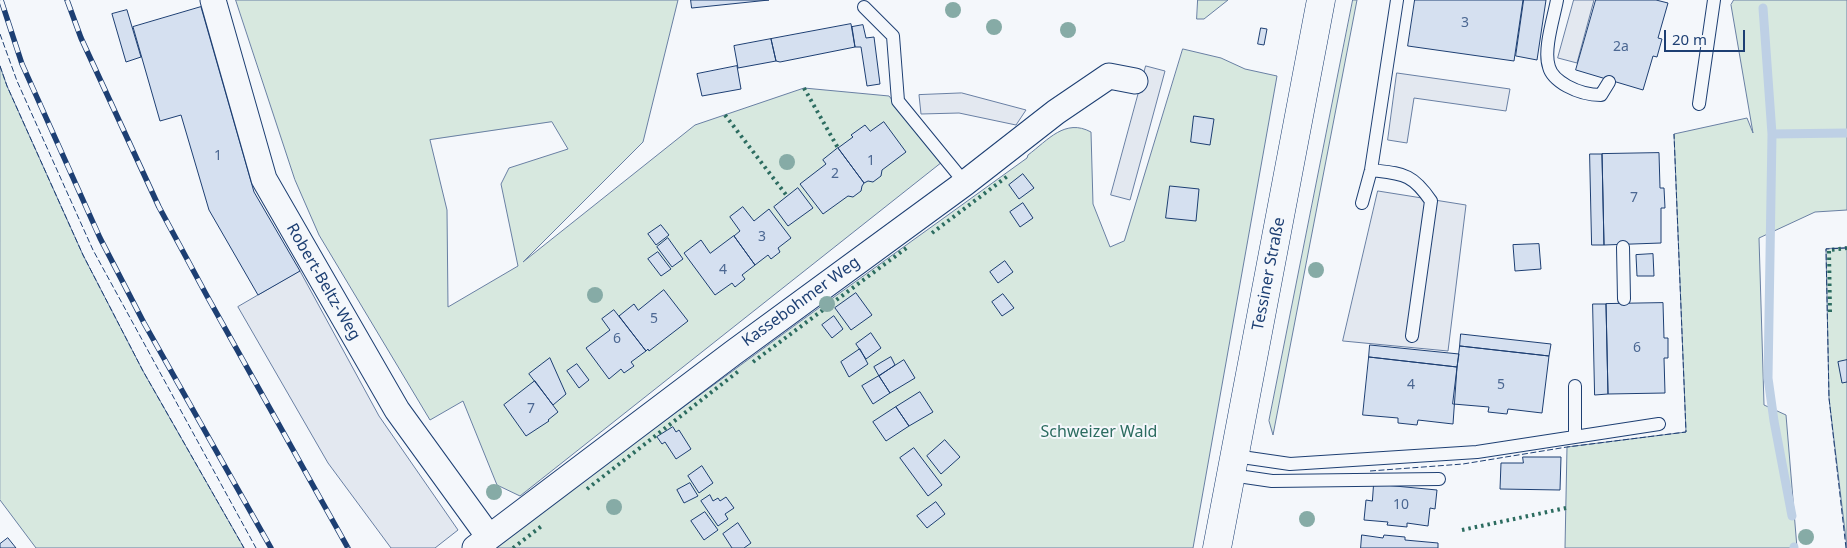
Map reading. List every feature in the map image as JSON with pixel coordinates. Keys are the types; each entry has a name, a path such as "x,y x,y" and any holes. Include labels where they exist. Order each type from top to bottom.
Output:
{"main road":[{"name":"Tessiner Straße","path":"1217,548 1321,0"}],"street":[{"name":"Robert-Beltz-Weg","path":"213,0 264,179 397,410 482,543"},
{"name":"Kassebohmer Weg","path":"482,543 725,358 965,183 1056,112 1109,76 1135,82"}],"lane":[{"path":"1362,203 1371,170 1396,0"},
{"path":"1557,0 1547,52 1549,67 1558,81 1574,90 1591,95 1601,95 1609,82"},
{"path":"1699,104 1714,0"},
{"path":"864,6 893,36 898,100 965,183"},
{"path":"1371,170 1403,174 1421,187 1431,201 1412,336"},
{"path":"1623,247 1624,299"},
{"path":"1575,436 1576,386"},
{"path":"1233,466 1319,463 1476,452 1659,424"},
{"path":"1233,466 1272,481 1439,479"}],"green space":[{"path":"236,0 678,0 643,142 523,262 695,125 804,88 889,96 942,162 520,496 497,485 463,401 430,420 319,235 295,180","holes":["552,122 568,149 509,168 501,184 518,266 448,307 447,210 430,140"]},
{"path":"1198,0 1228,0 1204,19 1197,19"},
{"path":"1353,0 1357,0 1273,435 1269,421"},
{"path":"1734,0 1847,0 1847,210 1815,212 1759,238 1764,405 1786,415 1797,548 1565,548 1567,447 1686,432 1674,134 1747,118 1753,133 1731,5"},
{"name":"Schweizer Wald","path":"1183,49 1221,58 1245,69 1277,76 1193,548 491,548 1027,158 1028,155 1050,137 1065,129 1082,128 1091,132 1093,204 1110,247 1124,241"},
{"path":"0,66 7,86 83,255 143,371 244,548 36,548 0,500"},
{"path":"1847,248 1847,548 1829,398 1826,249"}],"shaded area":[{"path":"1574,0 1594,0 1577,63 1558,58"},
{"path":"1146,66 1165,71 1130,200 1111,195"},
{"path":"1397,73 1510,89 1506,111 1414,98 1407,143 1388,140"},
{"path":"962,93 1026,110 1016,125 959,113 921,114 919,95"},
{"path":"1378,191 1466,205 1448,351 1343,341"},
{"path":"300,271 379,416 458,530 435,548 391,548 328,463 238,307"}],"building":[{"path":"691,0 769,0 692,8"},
{"path":"1415,0 1523,0 1514,61 1408,46"},
{"path":"1524,0 1546,0 1537,60 1516,56"},
{"path":"1596,0 1656,0 1668,3 1658,38 1662,39 1657,57 1653,56 1643,90 1576,70"},
{"path":"201,7 254,192 300,271 258,295 209,210 181,115 160,121 133,27"},
{"path":"127,10 141,57 126,62 112,14"},
{"path":"851,24 855,47 780,62 776,61 771,39"},
{"path":"863,25 866,38 874,37 880,84 867,86 861,47 855,47 852,27"},
{"path":"1261,28 1267,29 1264,45 1258,44"},
{"path":"771,39 776,61 738,68 734,46"},
{"path":"737,66 741,89 702,96 697,74"},
{"path":"1194,116 1214,119 1210,145 1191,142"},
{"path":"884,122 906,152 882,170 881,176 873,182 868,181 864,183 838,148 865,125 870,131"},
{"path":"838,148 864,183 861,191 853,197 848,196 823,214 800,184 826,164 823,160"},
{"path":"1659,153 1660,188 1664,188 1665,208 1661,208 1661,243 1604,245 1602,154"},
{"path":"1590,154 1602,154 1604,245 1592,245"},
{"path":"1023,174 1034,188 1019,199 1009,185"},
{"path":"1170,186 1199,189 1196,221 1166,218"},
{"path":"798,188 813,208 788,226 774,207"},
{"path":"1023,203 1033,218 1020,227 1010,212"},
{"path":"743,207 754,221 769,209 791,238 778,248 780,252 771,259 768,255 755,265 734,236 740,231 730,217"},
{"path":"661,225 669,235 656,245 648,234"},
{"path":"734,236 755,265 742,275 745,279 735,287 732,283 715,295 684,253 701,240 710,253"},
{"path":"668,238 683,259 672,267 657,247"},
{"path":"1539,244 1541,269 1515,271 1513,245"},
{"path":"658,252 671,269 661,276 648,259"},
{"path":"1653,254 1654,276 1637,276 1636,255"},
{"path":"1005,261 1013,272 998,283 990,272"},
{"path":"664,290 688,321 649,351 648,349 646,351 619,316 634,304 638,310"},
{"path":"856,293 872,315 851,330 835,308"},
{"path":"1003,294 1014,308 1002,316 992,302"},
{"path":"1663,303 1664,338 1668,338 1668,358 1664,358 1665,393 1608,394 1606,304"},
{"path":"1593,304 1606,304 1608,394 1595,395"},
{"path":"614,310 646,351 631,362 634,366 624,373 621,369 609,379 586,348 610,330 602,319"},
{"path":"834,316 843,329 832,338 822,325"},
{"path":"871,333 881,348 866,359 856,344"},
{"path":"1461,334 1551,344 1549,356 1460,346"},
{"path":"1370,345 1459,354 1457,367 1369,357"},
{"path":"1460,346 1549,356 1542,413 1508,409 1507,414 1488,412 1489,407 1453,404"},
{"path":"860,349 868,364 849,377 841,362"},
{"path":"891,357 895,365 879,376 874,367"},
{"path":"1369,357 1457,367 1453,424 1418,420 1417,425 1398,423 1398,418 1363,415"},
{"path":"550,358 566,394 553,405 529,374"},
{"path":"904,360 915,378 890,393 879,376"},
{"path":"1847,360 1847,382 1842,383 1838,362"},
{"path":"577,364 589,380 579,388 567,371"},
{"path":"879,376 890,393 873,404 862,386"},
{"path":"535,381 558,412 549,421 526,436 504,405"},
{"path":"920,392 933,412 909,426 896,407"},
{"path":"896,407 909,426 886,441 873,422"},
{"path":"673,427 676,432 679,430 691,449 676,459 665,442 662,444 657,437"},
{"path":"945,440 960,457 941,474 927,456"},
{"path":"914,448 942,485 928,496 900,458"},
{"path":"1523,457 1561,457 1560,490 1500,489 1501,463 1523,463"},
{"path":"702,466 713,483 699,493 688,476"},
{"path":"690,483 698,496 684,503 677,490"},
{"path":"1374,484 1437,490 1435,509 1430,508 1428,526 1407,523 1407,527 1387,525 1388,522 1364,520 1366,500 1372,501"},
{"path":"710,495 713,501 718,498 720,501 726,497 734,508 725,514 728,519 718,526 701,501"},
{"path":"936,502 945,514 927,528 917,516"},
{"path":"705,512 718,530 704,540 691,521"},
{"path":"738,523 751,543 744,548 732,548 723,534"},
{"path":"1362,535 1383,538 1384,535 1405,537 1405,540 1438,543 1438,548 1361,548"},
{"path":"8,538 16,548 0,548 0,544"}],"waterway":[{"path":"1763,8 1772,134 1768,378 1792,516"},
{"path":"1772,134 1847,133"}],"railway":[{"path":"1,0 22,64 100,238 144,323 271,548"},
{"path":"67,0 81,38 159,207 348,548"}],"hedge":[{"path":"804,88 838,148"},
{"path":"725,115 787,196"},
{"path":"932,233 1009,175"},
{"path":"753,362 909,246"},
{"path":"1830,312 1829,250 1847,248"},
{"path":"587,489 740,370"},
{"path":"1462,530 1566,508"},
{"path":"513,548 543,525"}],"fence":[{"path":"0,34 17,81 93,250 256,548"},
{"path":"0,66 7,86 83,255 143,371 244,548"},
{"path":"1370,471 1463,464 1567,447 1686,432 1674,134"},
{"path":"1846,548 1829,398 1826,249 1847,248"}]}
